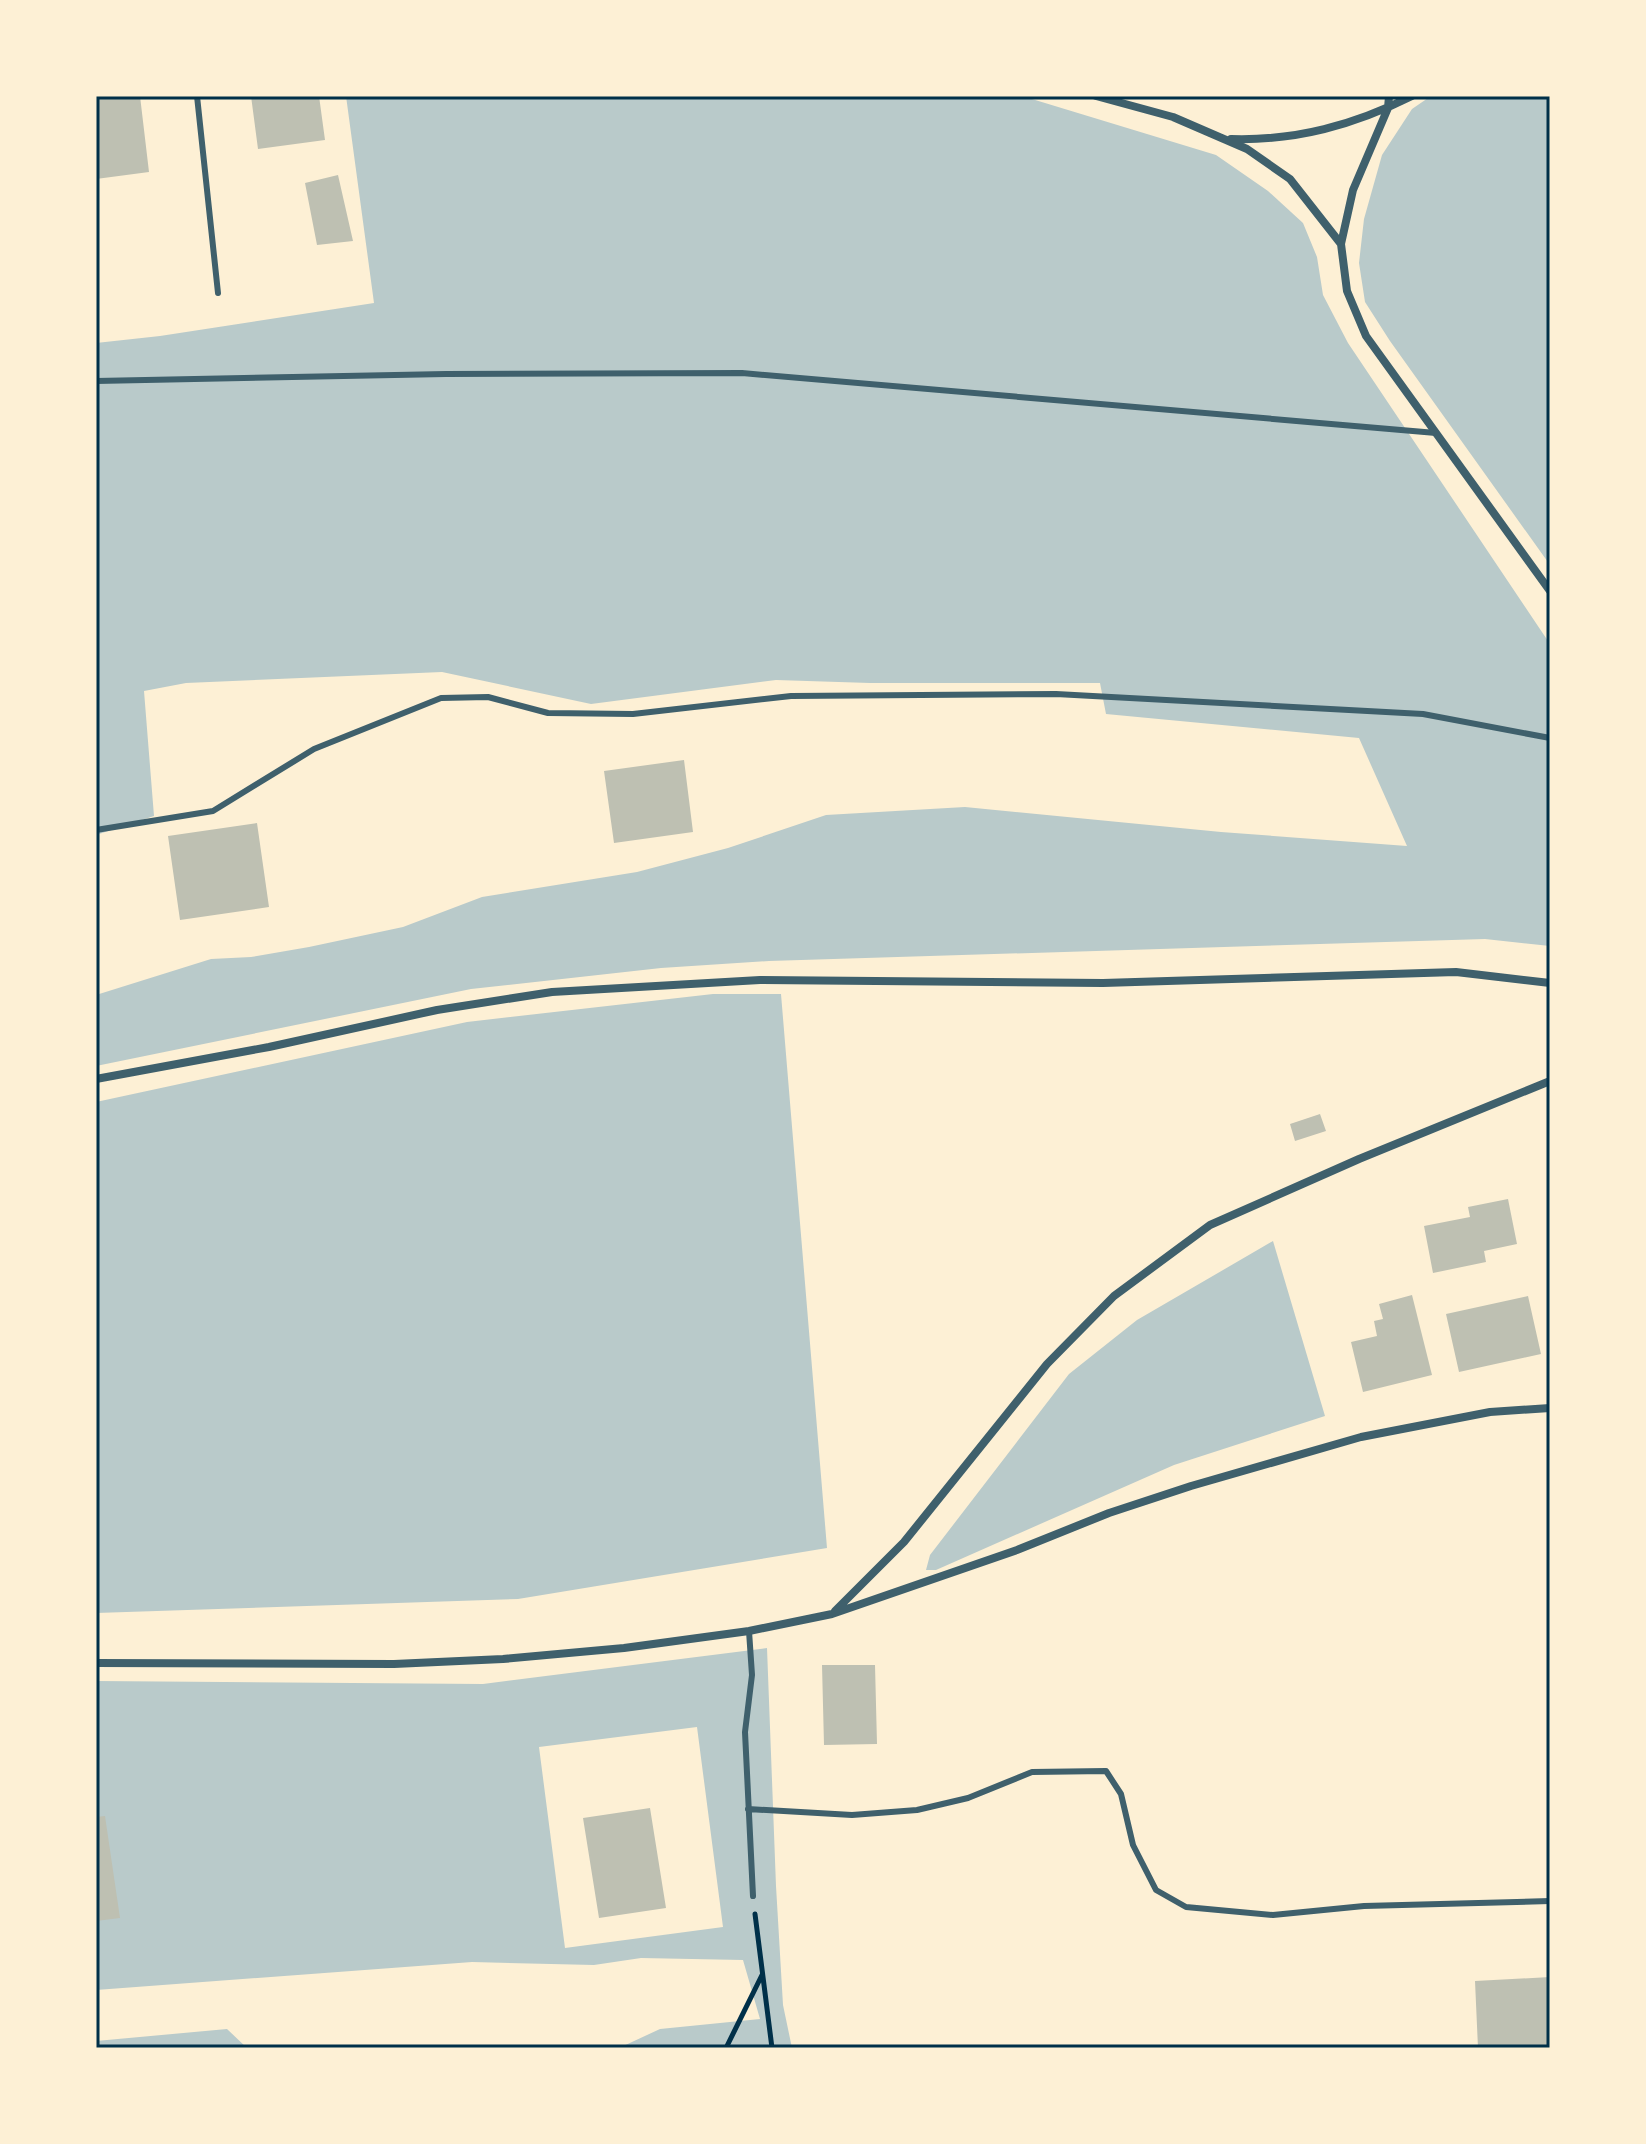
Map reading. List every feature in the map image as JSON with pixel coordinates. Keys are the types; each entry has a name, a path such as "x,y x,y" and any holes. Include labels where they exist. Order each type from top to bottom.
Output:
{"street":[{"path":"1096,96 1173,117 1247,149 1290,179 1341,244"},
{"path":"1389,96 1388,108 1353,190 1341,244 1347,291 1366,336 1550,591"},
{"path":"1223,139 1261,140 1303,136 1342,126 1412,96"},
{"path":"96,1079 269,1047 437,1010 567,991 760,980 1103,983 1456,972 1550,983"},
{"path":"832,1614 904,1542 1047,1364 1114,1296 1210,1225 1359,1159 1550,1081"},
{"path":"96,1663 394,1664 503,1659 624,1648 749,1631 832,1614 1017,1550 1109,1513 1361,1437 1490,1412 1550,1408"}],"lane":[{"path":"197,96 218,293"},
{"path":"96,381 461,374 742,373 1436,433"},
{"path":"96,830 213,811 314,749 441,698 488,697 548,713 633,714 791,696 1056,694 1423,714 1550,738"},
{"path":"749,1631 752,1675 745,1732 753,1896"},
{"path":"748,1809 852,1815 917,1810 968,1798 1032,1772 1106,1771 1121,1794 1133,1845 1156,1890 1186,1907 1273,1915 1364,1906 1550,1901"}],"path":[{"path":"753,1896 772,2048"},
{"path":"726,2048 762,1974"}],"shaded area":[{"path":"346,96 1022,96 1216,155 1268,191 1303,223 1317,257 1323,295 1348,343 1550,644 1550,946 1485,939 769,961 661,968 471,989 96,1066 96,995 211,959 251,957 403,927 482,897 637,872 728,848 826,815 965,807 1221,832 1407,846 1359,738 1106,714 1100,683 776,680 591,704 442,672 186,683 144,691 154,816 96,835 96,343 374,303"},
{"path":"1431,96 1550,96 1550,565 1365,302 1359,263 1364,219 1382,155 1412,109"},
{"path":"713,994 781,994 827,1548 518,1599 96,1613 96,1102 467,1022"},
{"path":"1273,1241 1325,1416 1174,1465 936,1570 926,1570 930,1555 1069,1374 1137,1320"},
{"path":"767,1648 783,2005 792,2048 619,2048 660,2029 760,2019 743,1960 641,1958 594,1965 472,1962 96,1990 96,1681 483,1684","holes":["697,1727 723,1927 565,1948 539,1747"]},
{"path":"227,2029 247,2048 96,2048 96,2041"}],"building":[{"path":"96,96 140,96 149,172 96,179"},
{"path":"251,96 319,96 325,140 258,149"},
{"path":"338,175 353,241 317,245 305,183"},
{"path":"684,760 693,832 614,843 604,771"},
{"path":"257,823 269,907 180,920 168,836"},
{"path":"1320,1114 1326,1131 1295,1141 1290,1124"},
{"path":"1508,1199 1517,1244 1484,1251 1486,1262 1433,1273 1424,1226 1470,1217 1468,1207"},
{"path":"1412,1295 1432,1375 1363,1392 1351,1342 1377,1336 1374,1321 1383,1319 1379,1304"},
{"path":"1528,1296 1541,1354 1459,1372 1446,1314"},
{"path":"822,1665 875,1665 877,1744 824,1745"},
{"path":"650,1808 666,1908 599,1918 583,1818"},
{"path":"105,1816 120,1918 96,1921 96,1817"},
{"path":"1550,1977 1550,2048 1478,2048 1475,1981"}]}
